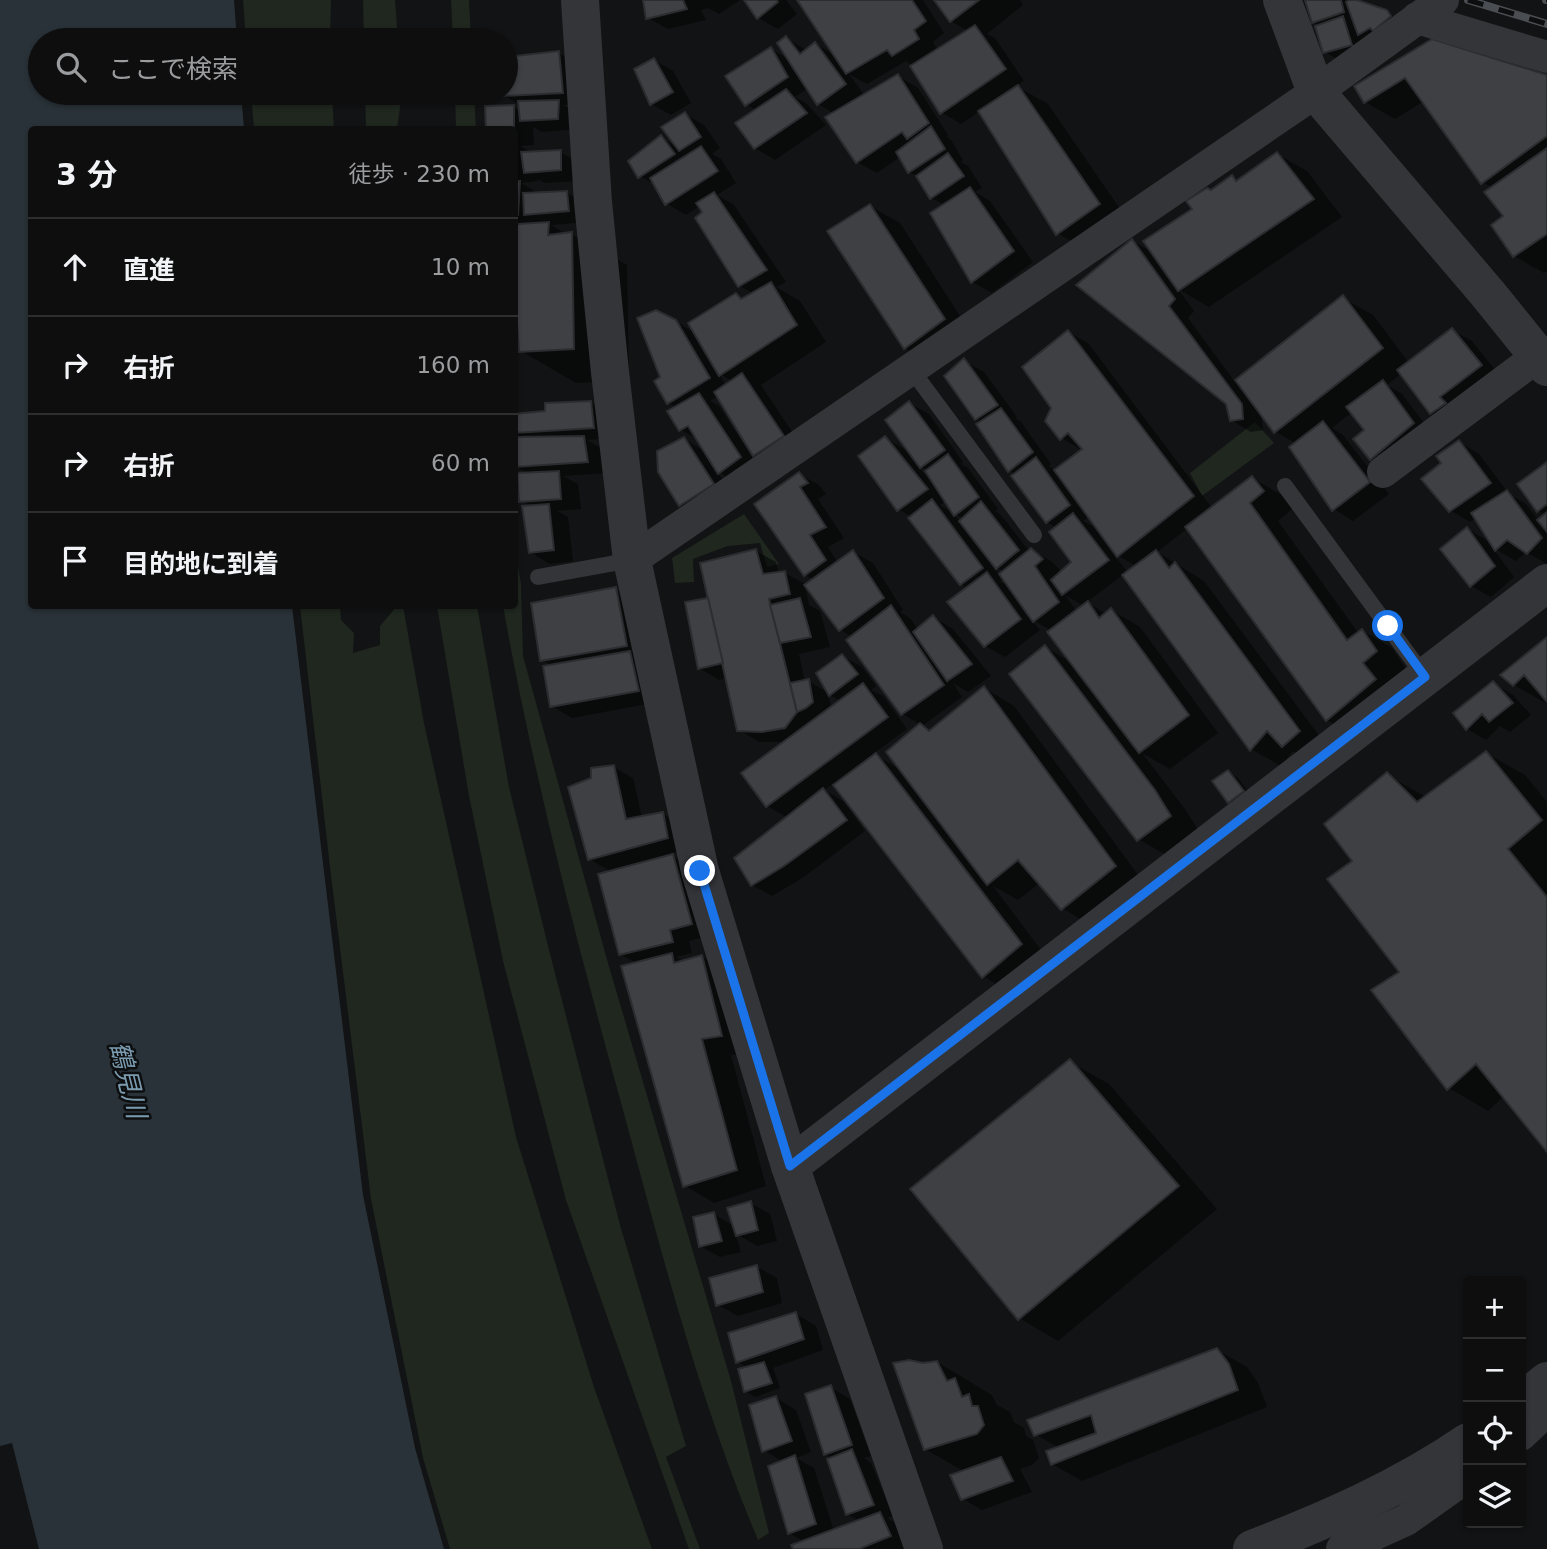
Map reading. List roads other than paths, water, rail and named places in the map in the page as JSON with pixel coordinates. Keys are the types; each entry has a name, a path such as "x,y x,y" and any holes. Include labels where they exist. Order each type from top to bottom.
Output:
{"street":[{"path":"580,0 593,202 632,561 700,871 790,1166 924,1549"},
{"path":"1282,0 1316,92 1543,361 1383,472"},
{"path":"632,561 1316,92 1443,0"},
{"path":"1417,18 1547,57"},
{"path":"790,1166 1547,583"},
{"path":"1526,1398 1547,1381"},
{"path":"1526,1430 1542,1415 1547,1394"},
{"path":"1252,1549 1317,1524 1368,1500 1463,1445"},
{"path":"1342,1549 1406,1520 1463,1480"}],"lane":[{"path":"911,369 1034,535"},
{"path":"1285,486 1425,677"},
{"path":"538,577 632,561"}],"water":[{"name":"鶴見川","path":"0,0 234,0 236,28 28,28 28,105 242,105 244,126 28,126 28,609 292,609 363,1195 415,1448 444,1549 39,1549 12,1443 0,1446"}],"railway":[{"path":"1468,0 1547,24"}]}
